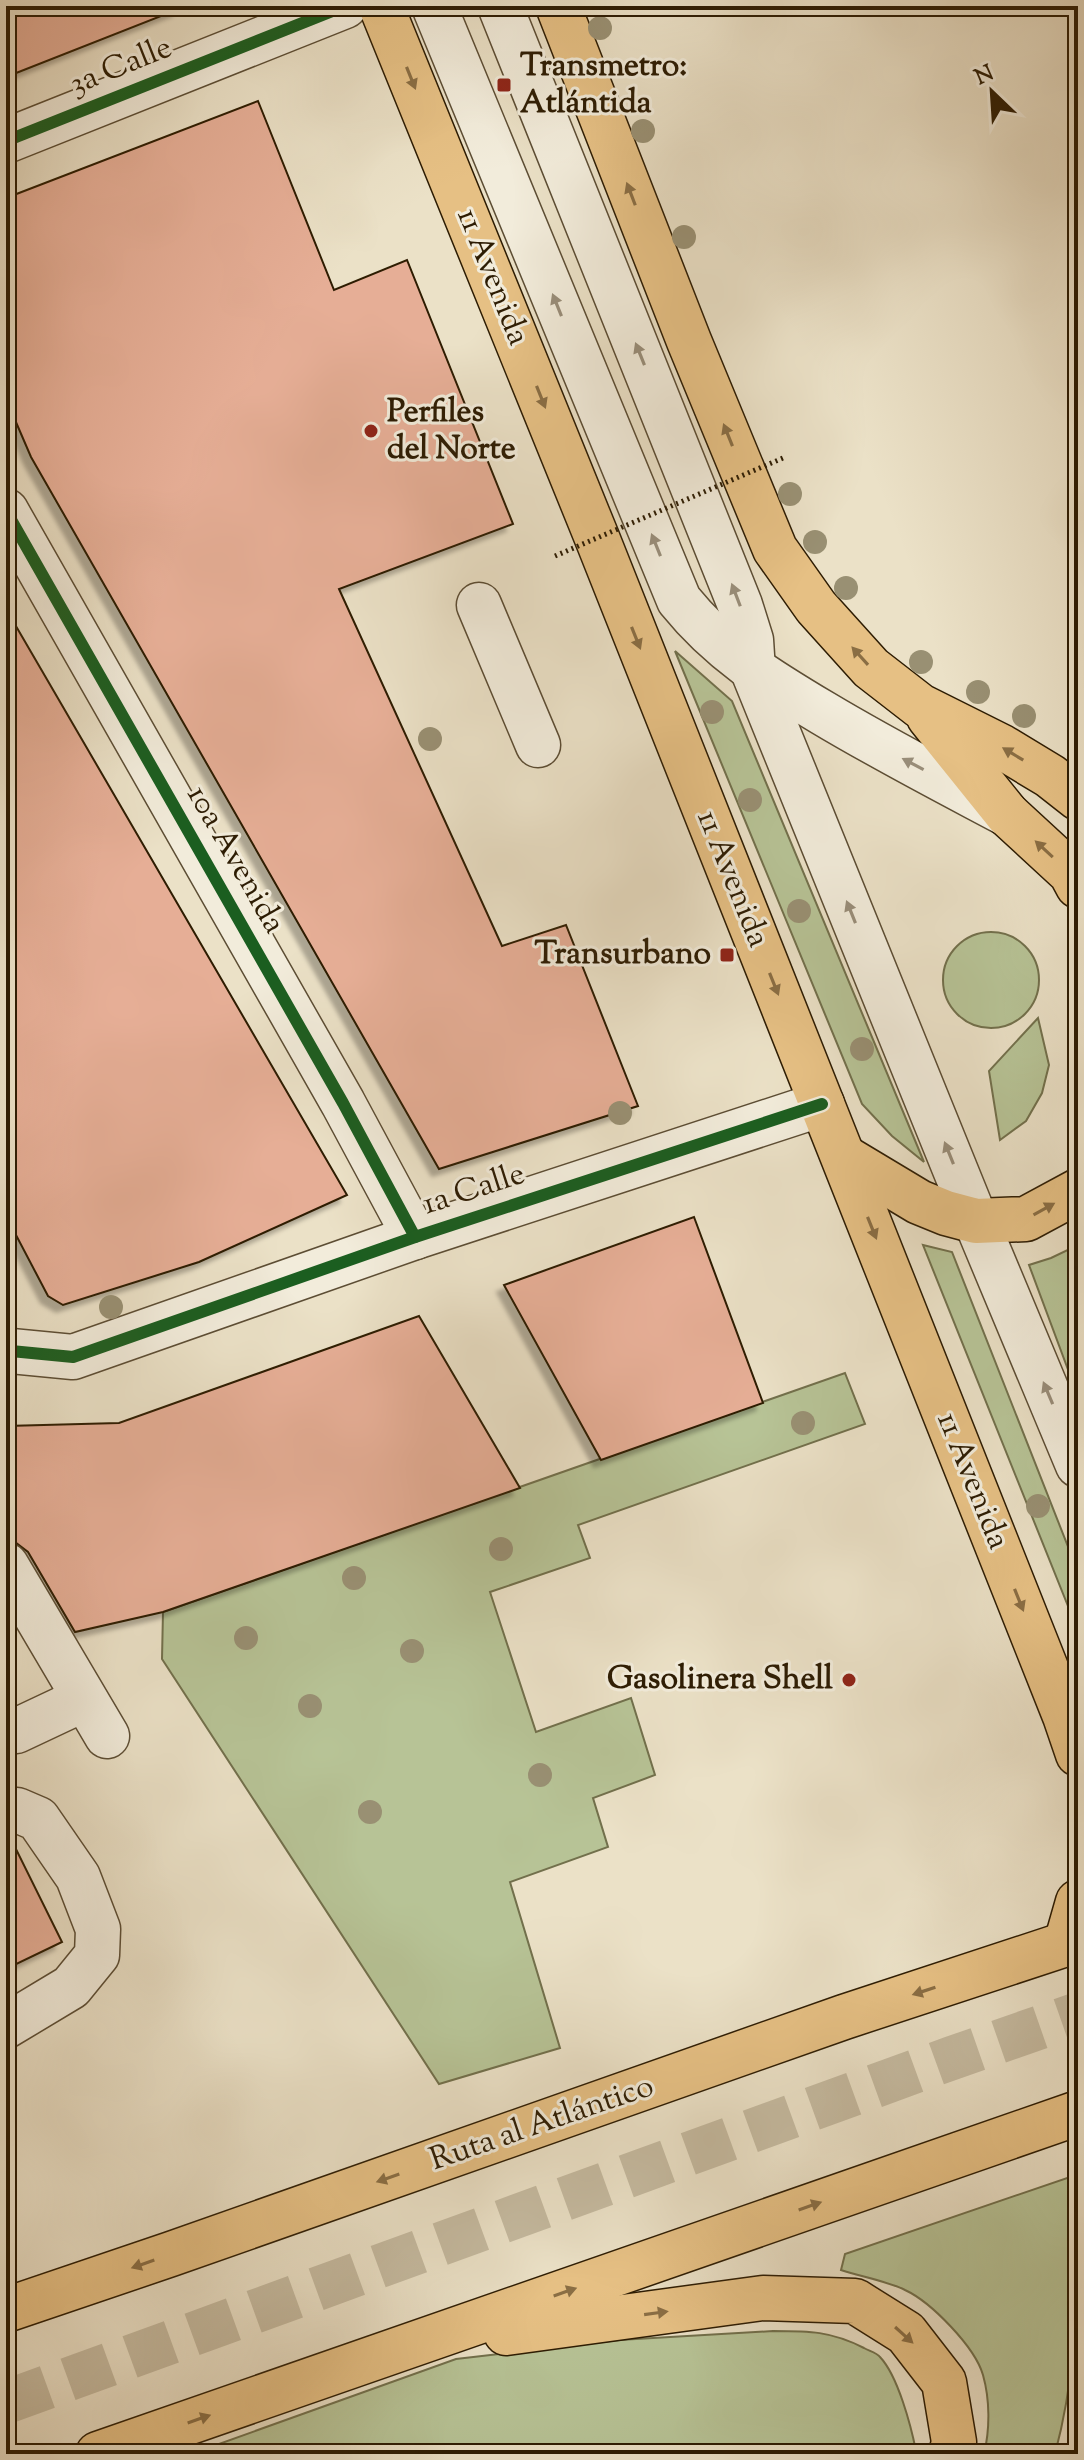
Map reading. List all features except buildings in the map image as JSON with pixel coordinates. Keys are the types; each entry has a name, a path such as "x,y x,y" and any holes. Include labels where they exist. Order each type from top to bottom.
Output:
{"main road":[{"name":"11 Avenida","path":"381,6 543,401 1078,1754"},
{"path":"560,13 775,549 816,607 871,668 920,706 1002,747 1050,776 1078,798"},
{"path":"920,706 1007,814 1071,873 1078,886"},
{"path":"844,1157 919,1202 976,1221 1026,1219 1078,1191"},
{"path":"1072,1942 1078,1902"},
{"name":"Ruta al Atlántico","path":"6,2310 844,2017 1072,1942"},
{"path":"98,2454 1078,2113"},
{"path":"412,2346 763,2298 855,2301 906,2333 944,2382 954,2442 951,2454"}],"street":[{"name":"3a Calle","path":"6,141 345,6"},
{"path":"434,6 679,600 700,626 753,671 860,736 1007,814"},
{"path":"500,6 740,605 751,640 753,671 1078,1465"},
{"path":"522,6 560,13"},
{"name":"10a Avenida","path":"6,511 343,1103 415,1237"},
{"path":"479,605 538,745"},
{"name":"1a Calle","path":"8,1349 73,1357 415,1237 822,1104"},
{"path":"6,1565 107,1736"},
{"path":"16,1731 84,1699"},
{"path":"6,1813 17,1810 38,1819 78,1877 98,1929 97,1955 71,1987 6,2026"}],"path":[{"path":"555,556 783,458"}],"green space":[{"path":"675,651 732,701 924,1162 892,1136 862,1104"},
{"path":"991,932 1009,936 1025,946 1035,962 1039,980 1035,998 1025,1014 1009,1024 991,1028 973,1024 957,1014 947,998 943,980 947,962 957,946 973,936"},
{"path":"1038,1018 1049,1065 1042,1093 1026,1121 1000,1140 989,1071"},
{"path":"923,1245 952,1252 1078,1572 1078,1631"},
{"path":"1078,1245 1078,1382 1076,1391 1029,1265"},
{"path":"845,1373 865,1424 578,1525 590,1558 490,1592 536,1732 631,1698 655,1775 593,1798 608,1847 510,1882 560,2048 439,2084 162,1659 163,1612"},
{"path":"1073,2176 1079,2222 1072,2300 1073,2350 1055,2454 984,2454 988,2425 987,2394 978,2364 962,2339 927,2304 905,2290 841,2270 845,2254"},
{"path":"773,2331 830,2335 879,2356 898,2388 911,2428 915,2454 191,2454 456,2359 619,2340"}],"tunnel":[{"path":"6,2402 1078,2014"}],"cycle path":[{"path":"6,141 345,6"},
{"path":"6,511 343,1103 415,1237"},
{"path":"6,1353 73,1357 415,1237 822,1104"}],"place":[{"name":"Transmetro: Atlántida","path":"504,85"},
{"name":"Perfiles del Norte","path":"371,431"},
{"name":"Transurbano","path":"727,955"},
{"name":"Gasolinera Shell","path":"849,1680"}]}
